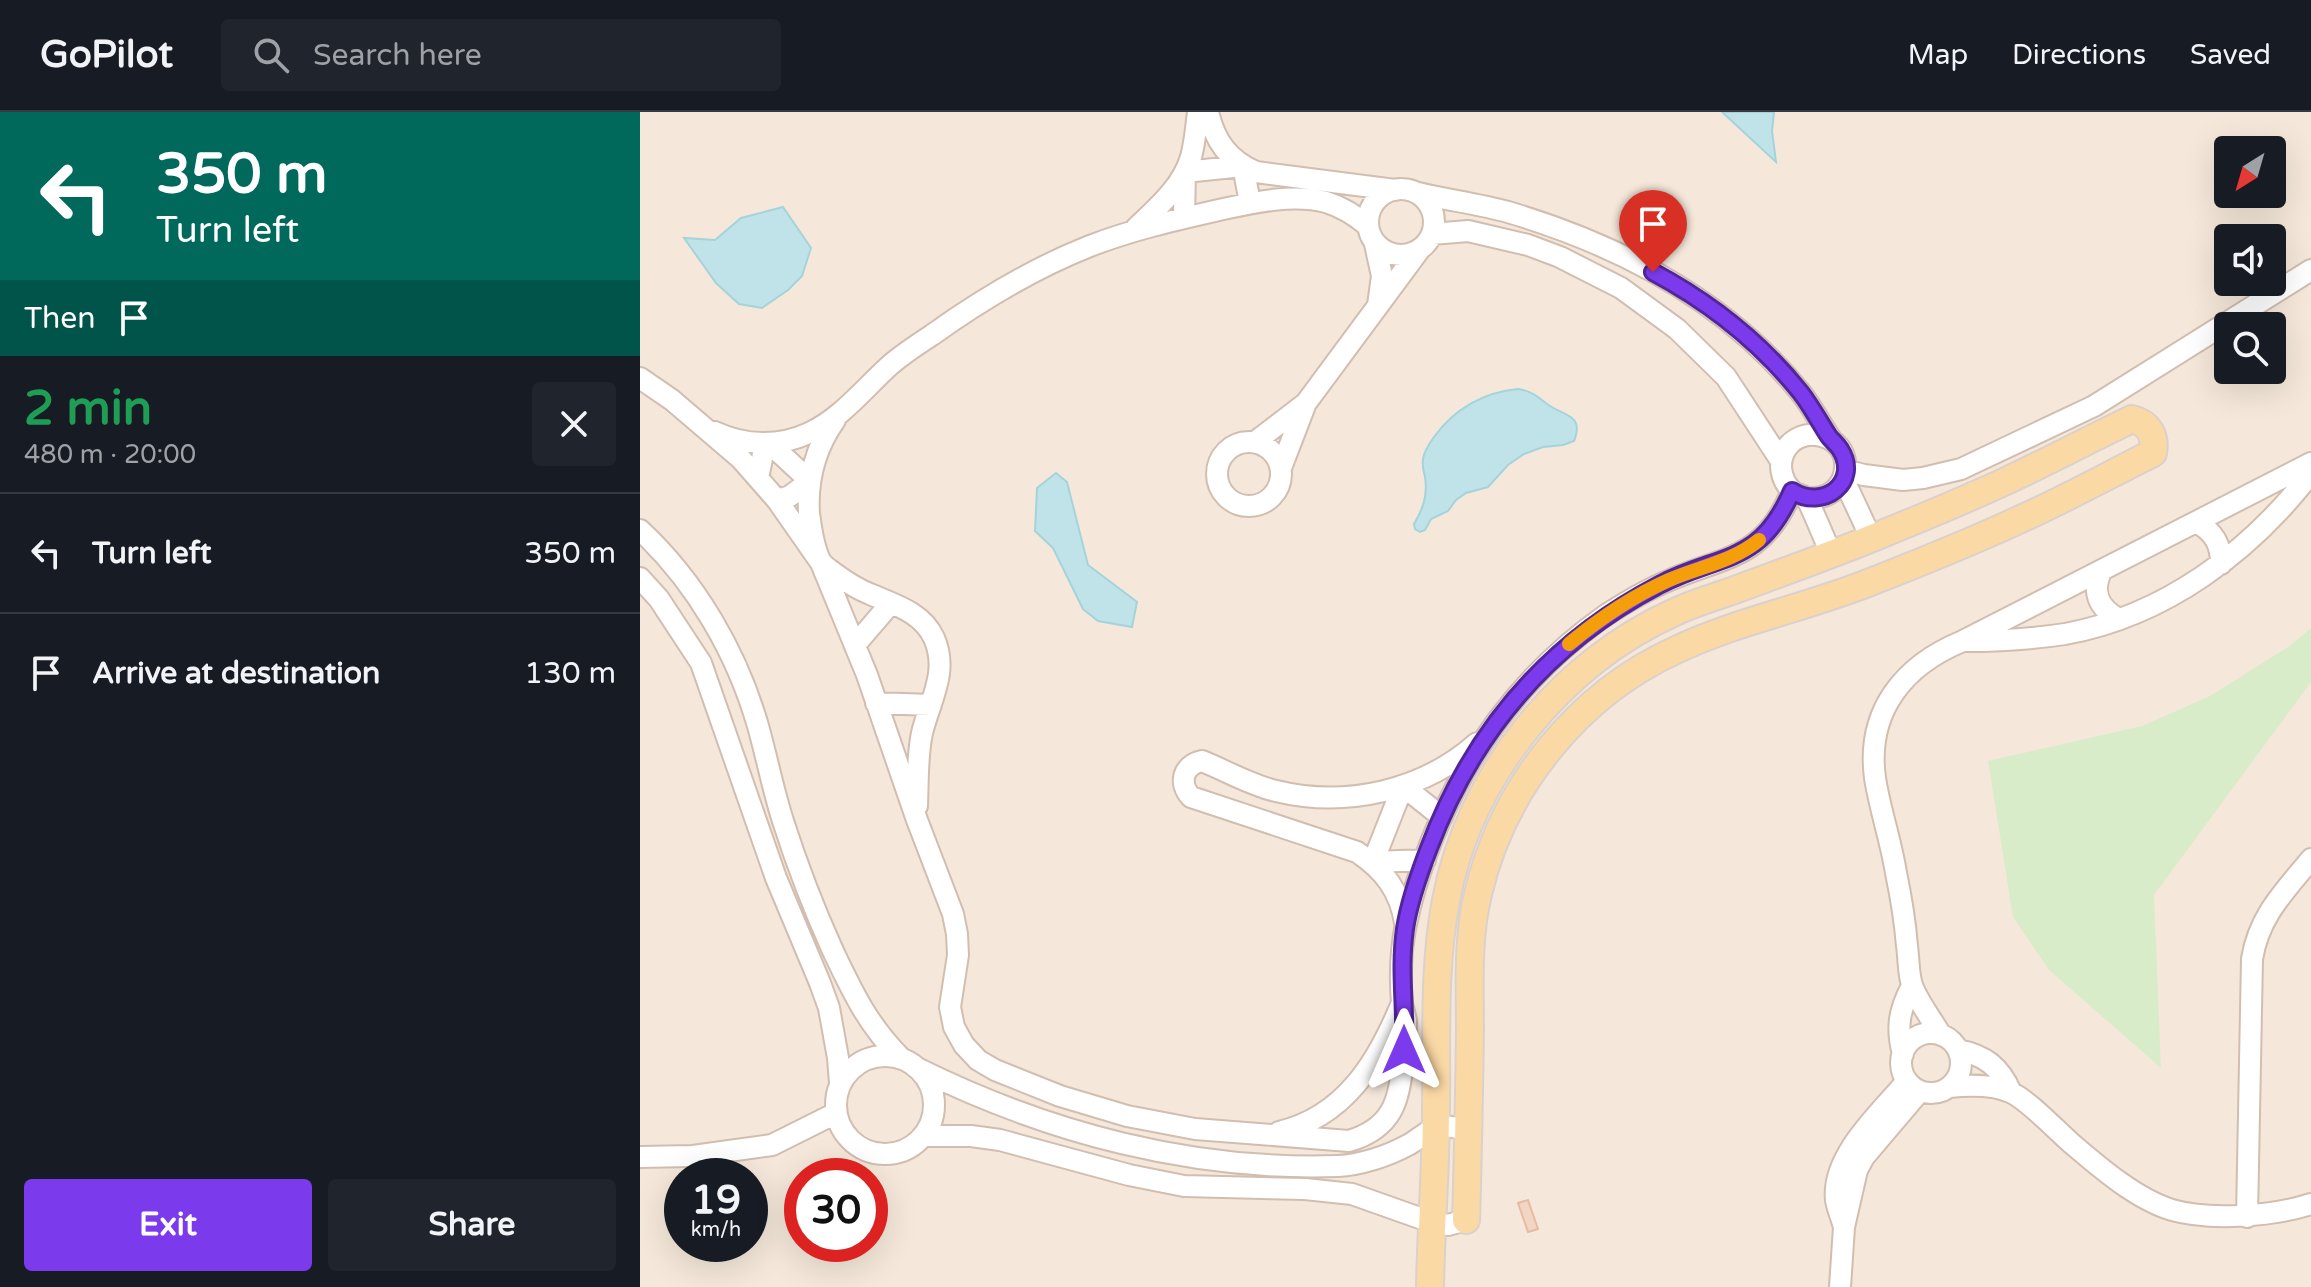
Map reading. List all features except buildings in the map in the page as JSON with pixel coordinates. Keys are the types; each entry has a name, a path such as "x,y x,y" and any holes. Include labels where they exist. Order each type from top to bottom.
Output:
{"main road":[{"path":"1430,1287 1438,950 1446,897 1483,795 1511,749 1545,707 1584,669 1628,637 1675,612 1831,554 2005,482 2132,419 2144,424 2154,440 2153,453 2014,522 1870,582 1678,649 1611,689 1565,730 1535,767 1511,806 1491,849 1478,894 1470,940 1466,1220"}],"street":[{"path":"1133,231 1170,195 1185,172 1198,112"},
{"path":"1208,112 1219,143 1229,156 1243,166 1270,175 1405,190 1507,212 1622,255 1682,288 1711,307 1763,351 1804,396 1844,456 1844,474 1871,538"},
{"path":"1185,172 1243,166"},
{"path":"1243,166 1250,203"},
{"path":"1184,218 1185,172"},
{"path":"1377,309 1382,276 1372,235 1372,207 1377,199 1395,190"},
{"path":"1255,442 1306,403 1426,241 1432,214 1418,193"},
{"path":"704,427 735,440 769,443 807,434 839,413 891,364 967,310 1048,265 1133,231 1184,218 1250,203 1311,199 1342,208 1392,254 1411,254 1426,241 1455,230 1468,231 1528,245 1621,288 1677,329 1726,377 1781,461 1783,477 1799,494 1831,554"},
{"path":"1844,474 1903,480 1961,469 2094,406 2311,270"},
{"path":"640,378 704,427 758,478 821,563 844,581 908,610 933,635 941,671 922,733 917,820"},
{"path":"1281,468 1276,456 1267,447 1255,442 1235,444 1220,458 1216,478 1225,497 1243,506 1264,503 1272,497 1278,488 1281,468 1306,403"},
{"path":"839,413 821,445 810,481 810,525 821,563 855,645 953,914 958,955 950,1007 954,1027 964,1045 978,1060 995,1070 1060,1096 1127,1116 1195,1129 1349,1141 1375,1130 1394,1108 1402,1080 1406,1021 1402,1001 1405,927 1403,908 1396,891 1373,862 1357,852 1191,797 1184,787 1184,775 1191,765 1202,761 1274,791 1332,798 1361,796 1403,786 1430,775 1458,759 1488,732"},
{"path":"1781,461 1787,447 1800,437 1815,434 1831,439"},
{"path":"758,478 763,454 769,443"},
{"path":"769,443 810,481"},
{"path":"1941,1035 1912,986 1892,847 1875,778 1874,753 1878,728 1887,704 1900,683 1918,665 1939,651 2311,463"},
{"path":"1963,641 2016,640 2068,633 2119,619 2189,586 2221,564 2280,511 2311,473"},
{"path":"1799,494 1821,498 1828,495 1835,491 1844,474"},
{"path":"777,500 801,490 810,481"},
{"path":"1405,927 1425,860 1461,778 1488,732 1530,680 1608,614 1667,581 1733,558 1749,548 1799,494"},
{"path":"2196,522 2208,529 2216,539 2221,551 2221,564"},
{"path":"640,530 678,571 703,606 731,657 758,725 782,818 814,909 854,997 883,1040 910,1063 928,1080 933,1094 931,1123 915,1144 892,1154 868,1151 851,1140 836,1113 840,1083 861,1061 881,1055 910,1063 967,1093 1005,1108 1127,1145 1186,1157 1246,1164 1350,1166 1408,1146 1436,1127 1455,1127 1469,1132"},
{"path":"2102,570 2096,593 2100,604 2119,619"},
{"path":"640,578 659,599 701,663 776,878 829,1008 840,1083"},
{"path":"855,645 891,603"},
{"path":"876,703 931,705"},
{"path":"1403,786 1442,817"},
{"path":"1373,862 1403,786"},
{"path":"2247,1217 2255,937 2264,917 2311,859"},
{"path":"1373,862 1425,860"},
{"path":"1903,1054 1898,1037 1899,1019 1912,986"},
{"path":"829,1008 854,997"},
{"path":"1264,1135 1305,1123 1324,1113 1351,1091 1372,1064 1402,1001"},
{"path":"1949,1087 1959,1074 1961,1058 1958,1050 1941,1035 1918,1036 1906,1047 1901,1063 1914,1086 1935,1093 1949,1087 1980,1086 2011,1092"},
{"path":"1958,1050 1972,1052 1996,1067 2011,1092 2100,1168 2144,1197 2172,1210 2247,1217 2311,1204"},
{"path":"1372,1064 1402,1080"},
{"path":"1840,1286 1844,1227 1836,1200 1837,1181 1850,1166 1863,1133 1914,1086"},
{"path":"640,1157 693,1156 772,1145 836,1113"},
{"path":"1324,1113 1349,1141"},
{"path":"923,1136 971,1136 1000,1140 1129,1175 1184,1186 1305,1189 1352,1194 1431,1222 1448,1225 1466,1220"}],"shaded area":[{"path":"640,112 2311,112 2311,1287 640,1287"}],"green space":[{"path":"2311,628 2311,682 2154,895 2161,1068 2049,970 2013,917 1988,761 2142,726 2210,696 2291,645"}],"water":[{"path":"1722,112 1774,112 1772,131 1776,162"},
{"path":"783,207 811,248 802,276 762,308 739,304 716,283 684,238 715,240 741,218"},
{"path":"1518,389 1534,394 1571,417 1577,426 1574,441 1524,454 1508,465 1488,487 1466,493 1448,511 1431,519 1425,530 1420,532 1415,529 1414,524 1425,496 1424,456 1434,437 1460,410 1493,394"},
{"path":"1056,473 1067,482 1088,565 1137,602 1132,627 1098,621 1083,609 1053,548 1035,531 1037,488"}],"slow traffic":[{"path":"1569,644 1608,614 1637,597 1667,581 1733,558 1759,540"}],"route":[{"path":"1404,1050 1403,946 1417,882 1456,788 1508,705 1555,656 1608,614 1667,581 1733,558 1749,548 1775,523 1792,491 1806,498 1821,498 1835,491 1843,478 1844,456 1787,376 1711,307 1653,272"}]}
